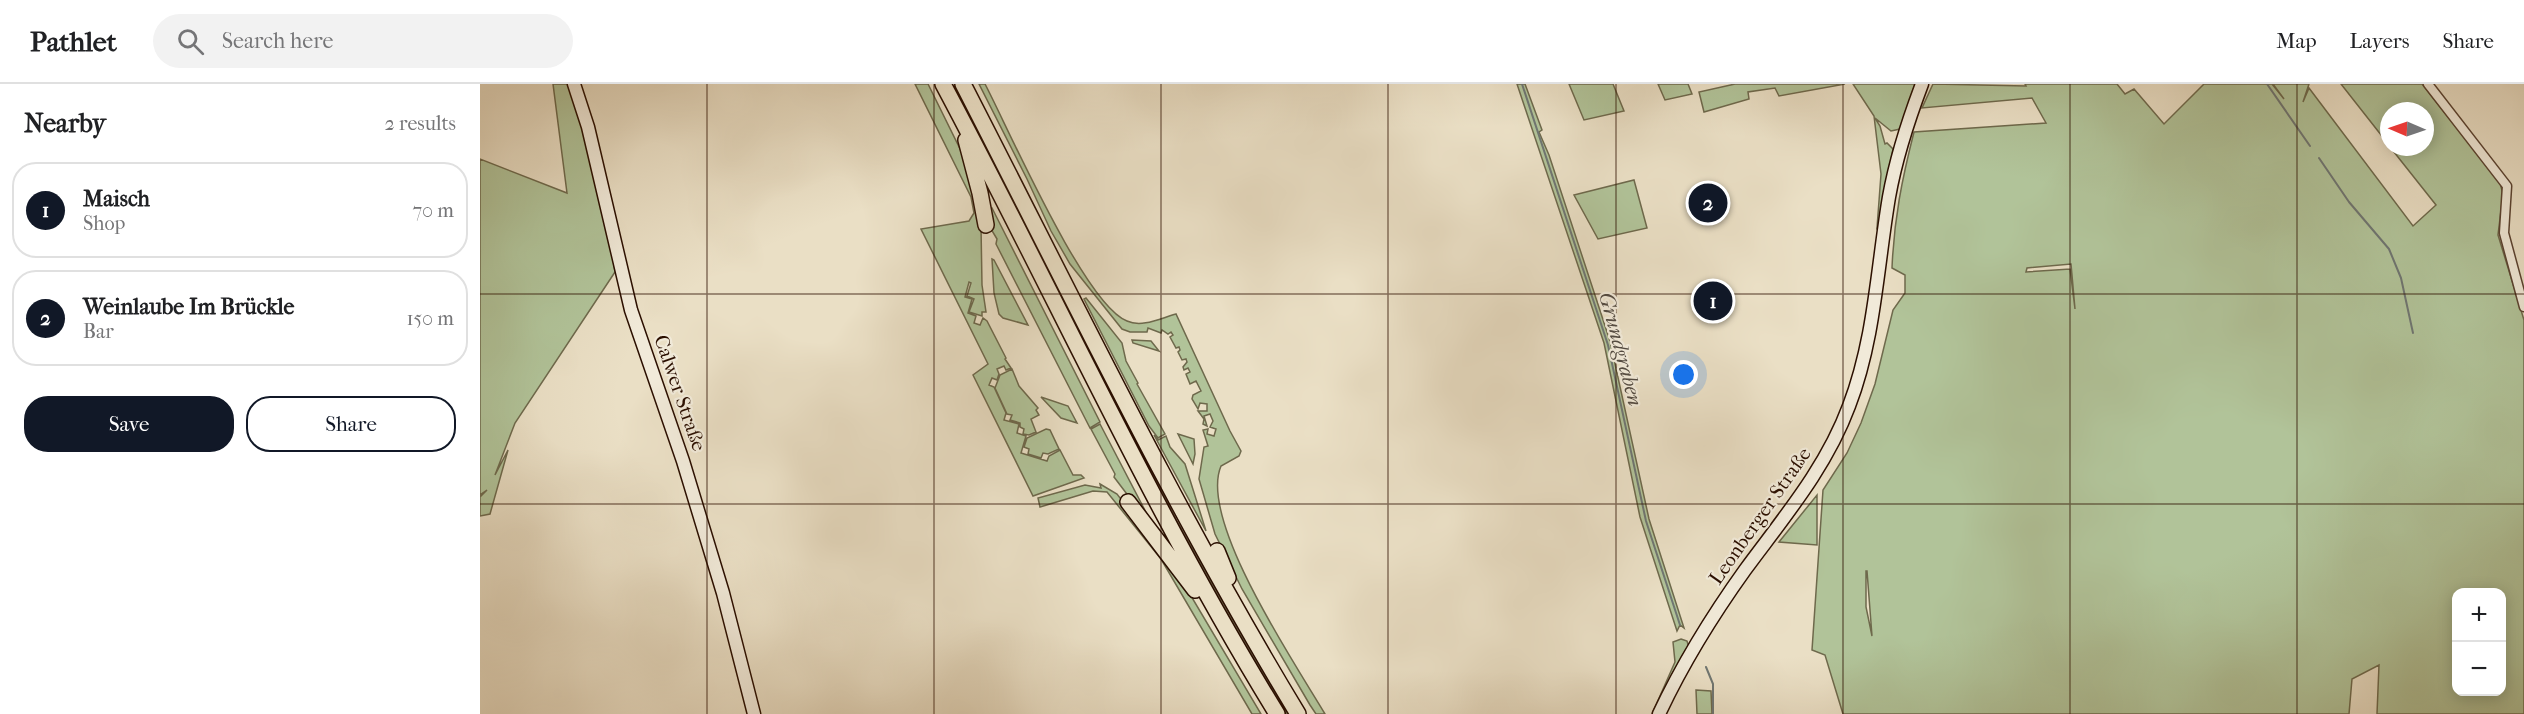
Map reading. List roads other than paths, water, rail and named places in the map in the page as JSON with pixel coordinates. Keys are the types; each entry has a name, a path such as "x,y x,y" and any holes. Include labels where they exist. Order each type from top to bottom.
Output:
{"highway":[{"path":"943,84 1129,451 1216,611 1277,714"},
{"path":"963,84 1150,450 1247,628 1298,714"},
{"path":"962,119 986,225"},
{"path":"1027,209 1070,270"},
{"path":"1128,502 1167,550 1191,587 1216,611"},
{"path":"1217,551 1247,628"}],"main road":[{"name":"Calwer Straße","path":"574,84 588,127 631,310 683,461 723,593 754,714"},
{"name":"Leonberger Straße","path":"1659,714 1692,651 1712,619 1811,481 1838,434 1849,407 1868,343 1889,197 1901,143 1922,84"}],"street":[{"path":"2428,84 2507,186 2504,233 2524,307"}],"waterway":[{"name":"Grundgraben","path":"1522,84 1608,345 1646,521 1680,625"},
{"path":"2267,84 2310,146"},
{"path":"2319,158 2349,202 2389,249 2401,278 2413,333"},
{"name":"Grundgraben","path":"1706,667 1713,684 1713,714"}],"place":[{"name":"Weinlaube Im Brückle","path":"1708,203"},
{"name":"Maisch","path":"1713,301"}]}
